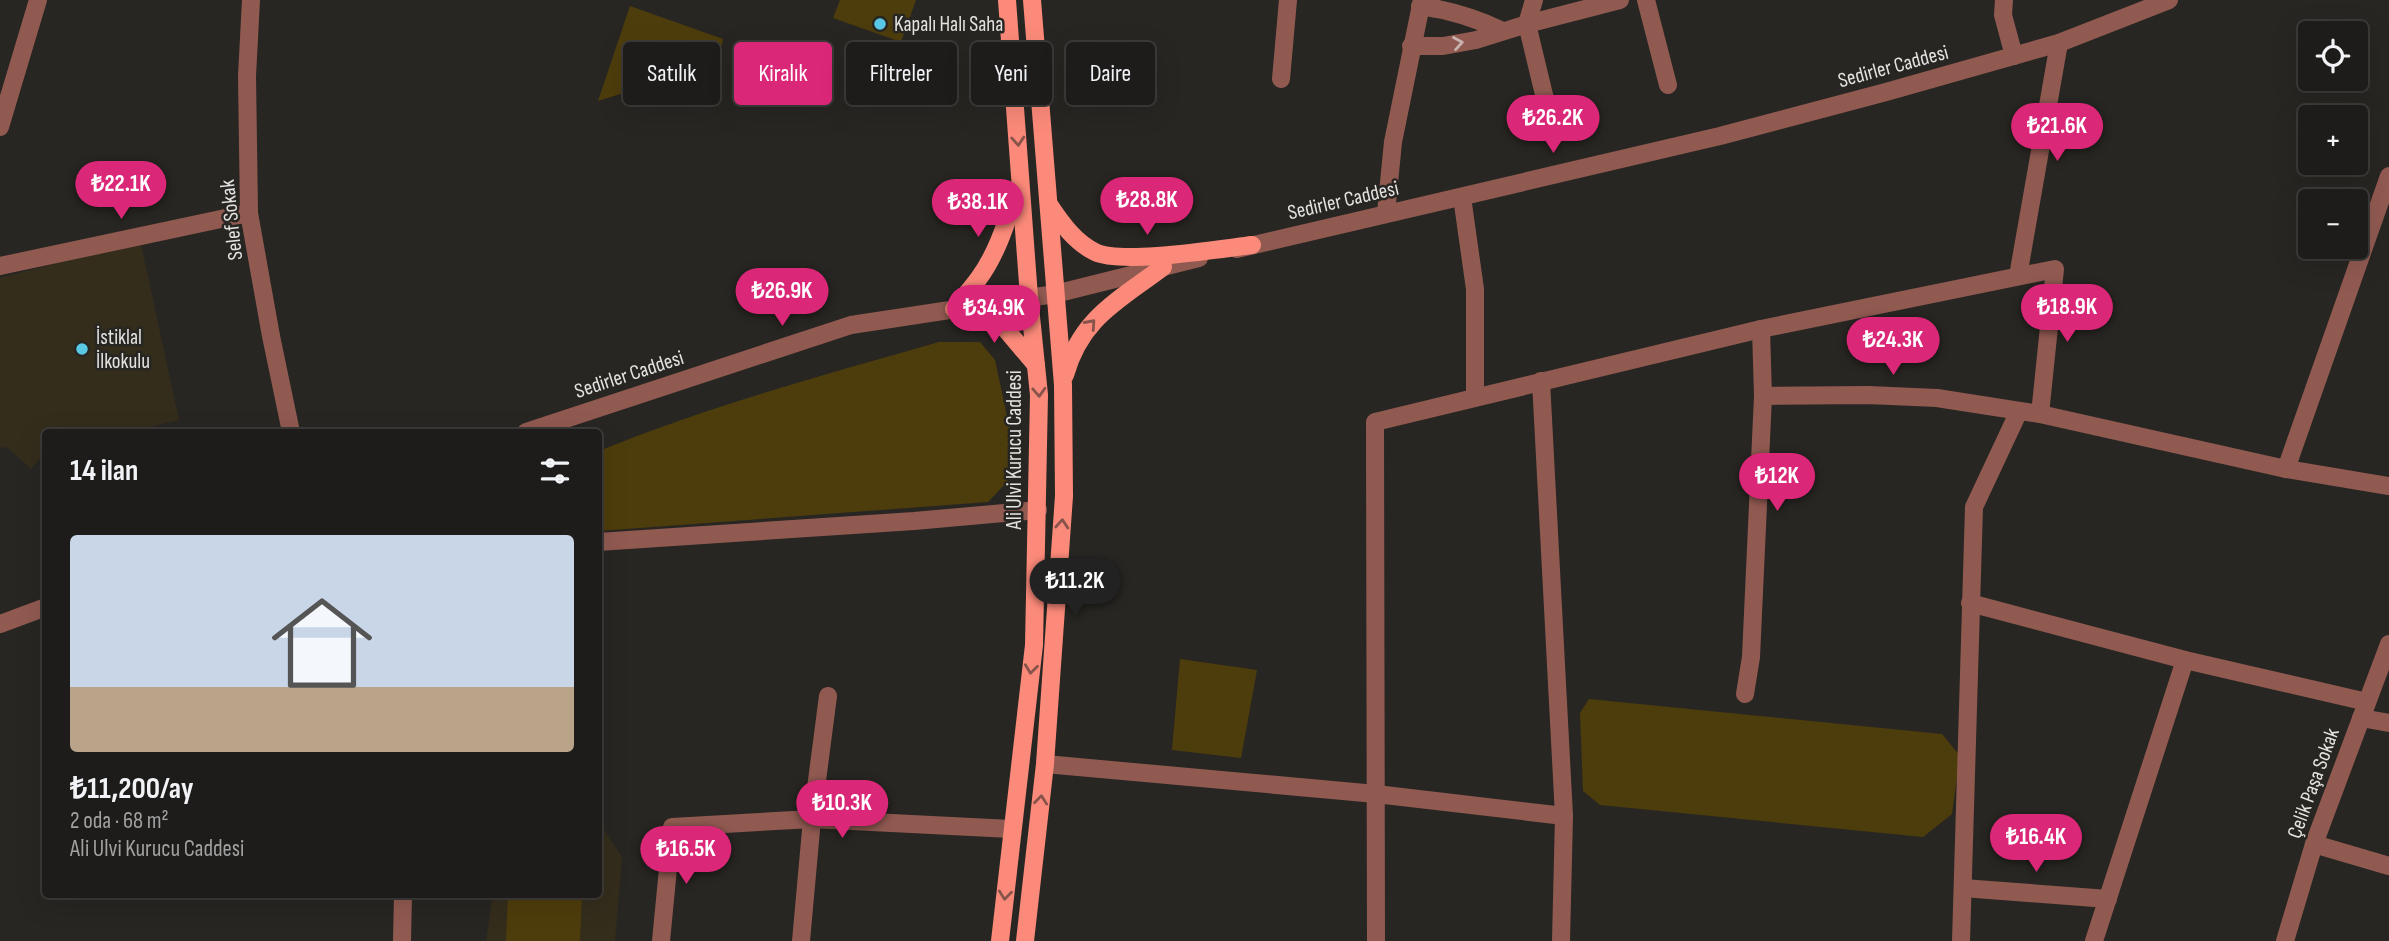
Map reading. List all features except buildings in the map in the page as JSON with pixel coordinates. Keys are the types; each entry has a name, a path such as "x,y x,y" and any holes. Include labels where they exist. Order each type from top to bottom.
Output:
{"main road":[{"name":"Ali Ulvi Kurucu Caddesi","path":"1000,941 1034,645 1040,395 1029,297 1007,0"},
{"path":"1025,941 1045,764 1064,496 1063,385 1032,0"},
{"path":"1021,180 1005,228 992,256 960,308 1003,326 1036,365"},
{"path":"1048,202 1062,225 1079,241 1097,253 1123,259 1252,245"},
{"path":"1063,385 1070,357 1088,326 1163,267"}],"street":[{"path":"0,127 38,0"},
{"name":"Selef Sokak","path":"251,0 247,76 250,214 290,429"},
{"path":"1281,79 1288,0"},
{"path":"1534,0 1527,24 1552,128"},
{"path":"1411,46 1443,46 1476,40 1620,0"},
{"path":"1646,0 1668,85"},
{"path":"2004,0 2003,15 2014,56"},
{"name":"Sedirler Caddesi","path":"537,429 851,325 1055,294 1720,135 2059,43 2169,0"},
{"path":"1386,213 1392,142 1421,3 1476,18 1503,31"},
{"path":"2018,276 2059,43"},
{"path":"2286,469 2389,176"},
{"path":"1462,197 1475,289 1475,396"},
{"path":"0,266 250,214"},
{"path":"1376,941 1375,422 1761,329 2055,269 2040,414"},
{"path":"1745,694 1751,657 1762,396 1761,329"},
{"path":"1541,380 1564,816 1561,941"},
{"path":"1762,396 1868,395 1937,398 2040,414 2286,469 2389,486"},
{"path":"1961,941 1974,507 2019,411"},
{"path":"602,542 1038,510"},
{"path":"1970,603 2364,710 2389,723"},
{"path":"0,624 42,608"},
{"name":"Çelik Paşa Sokak","path":"2285,941 2314,844 2389,644"},
{"path":"2094,941 2185,660"},
{"path":"801,941 828,696"},
{"path":"1045,764 1376,794 1564,816"},
{"path":"662,941 672,827 813,819 1011,829"},
{"path":"2314,844 2389,866"},
{"path":"1962,888 2108,899"},
{"path":"401,941 404,898"}],"shaded area":[{"name":"Kapalı Halı Saha","path":"840,0 916,0 901,42 833,18"},
{"path":"630,6 723,39 720,53 720,42 623,42 623,93 598,101"},
{"name":"İstiklal İlkokulu","path":"141,244 179,420 142,429 42,429 42,456 31,469 7,447 0,448 0,278"},
{"path":"939,342 980,342 995,360 1011,435 1008,481 988,502 602,531 602,450 725,405"},
{"path":"1180,659 1257,670 1241,758 1172,750"},
{"path":"1589,699 1942,734 1960,756 1952,814 1923,837 1600,805 1583,791 1580,713"},
{"path":"602,830 605,831 622,857 615,941 486,941 492,898 602,898"},
{"path":"508,898 582,898 580,941 506,941"}],"place":[{"name":"Kapalı Halı Saha","path":"880,24"},
{"name":"İstiklal İlkokulu","path":"82,349"}]}
